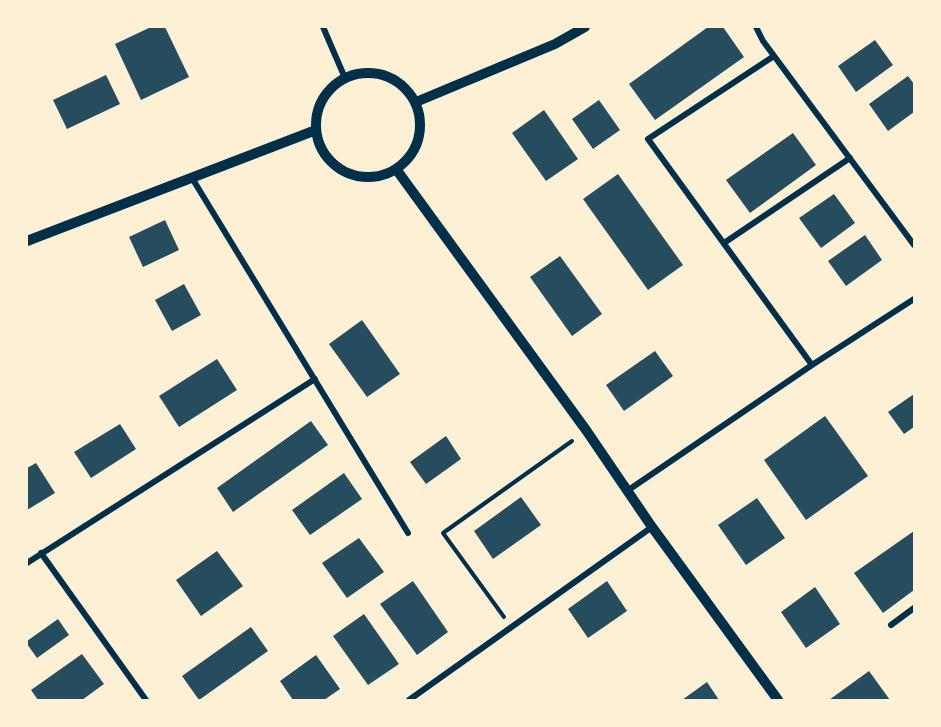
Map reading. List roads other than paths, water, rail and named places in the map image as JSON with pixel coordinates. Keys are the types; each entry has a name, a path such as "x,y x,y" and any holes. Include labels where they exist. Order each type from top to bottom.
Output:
{"street":[{"path":"323,27 345,78"},
{"path":"416,102 555,44 585,27"},
{"path":"756,27 763,41 914,245"},
{"path":"774,56 648,139 812,364"},
{"path":"361,73 377,73 393,78 416,102 420,124 416,147 396,170 379,176 362,177 345,172 331,162 321,147 316,130 317,115 322,100 332,87 345,78 361,73"},
{"path":"27,241 316,130"},
{"path":"724,243 850,158"},
{"path":"396,170 586,430 652,527 778,700"},
{"path":"192,178 408,533"},
{"path":"627,491 812,364 914,299"},
{"path":"27,562 315,379"},
{"path":"409,700 652,527"},
{"path":"41,553 146,700"},
{"path":"891,625 914,609"}]}
